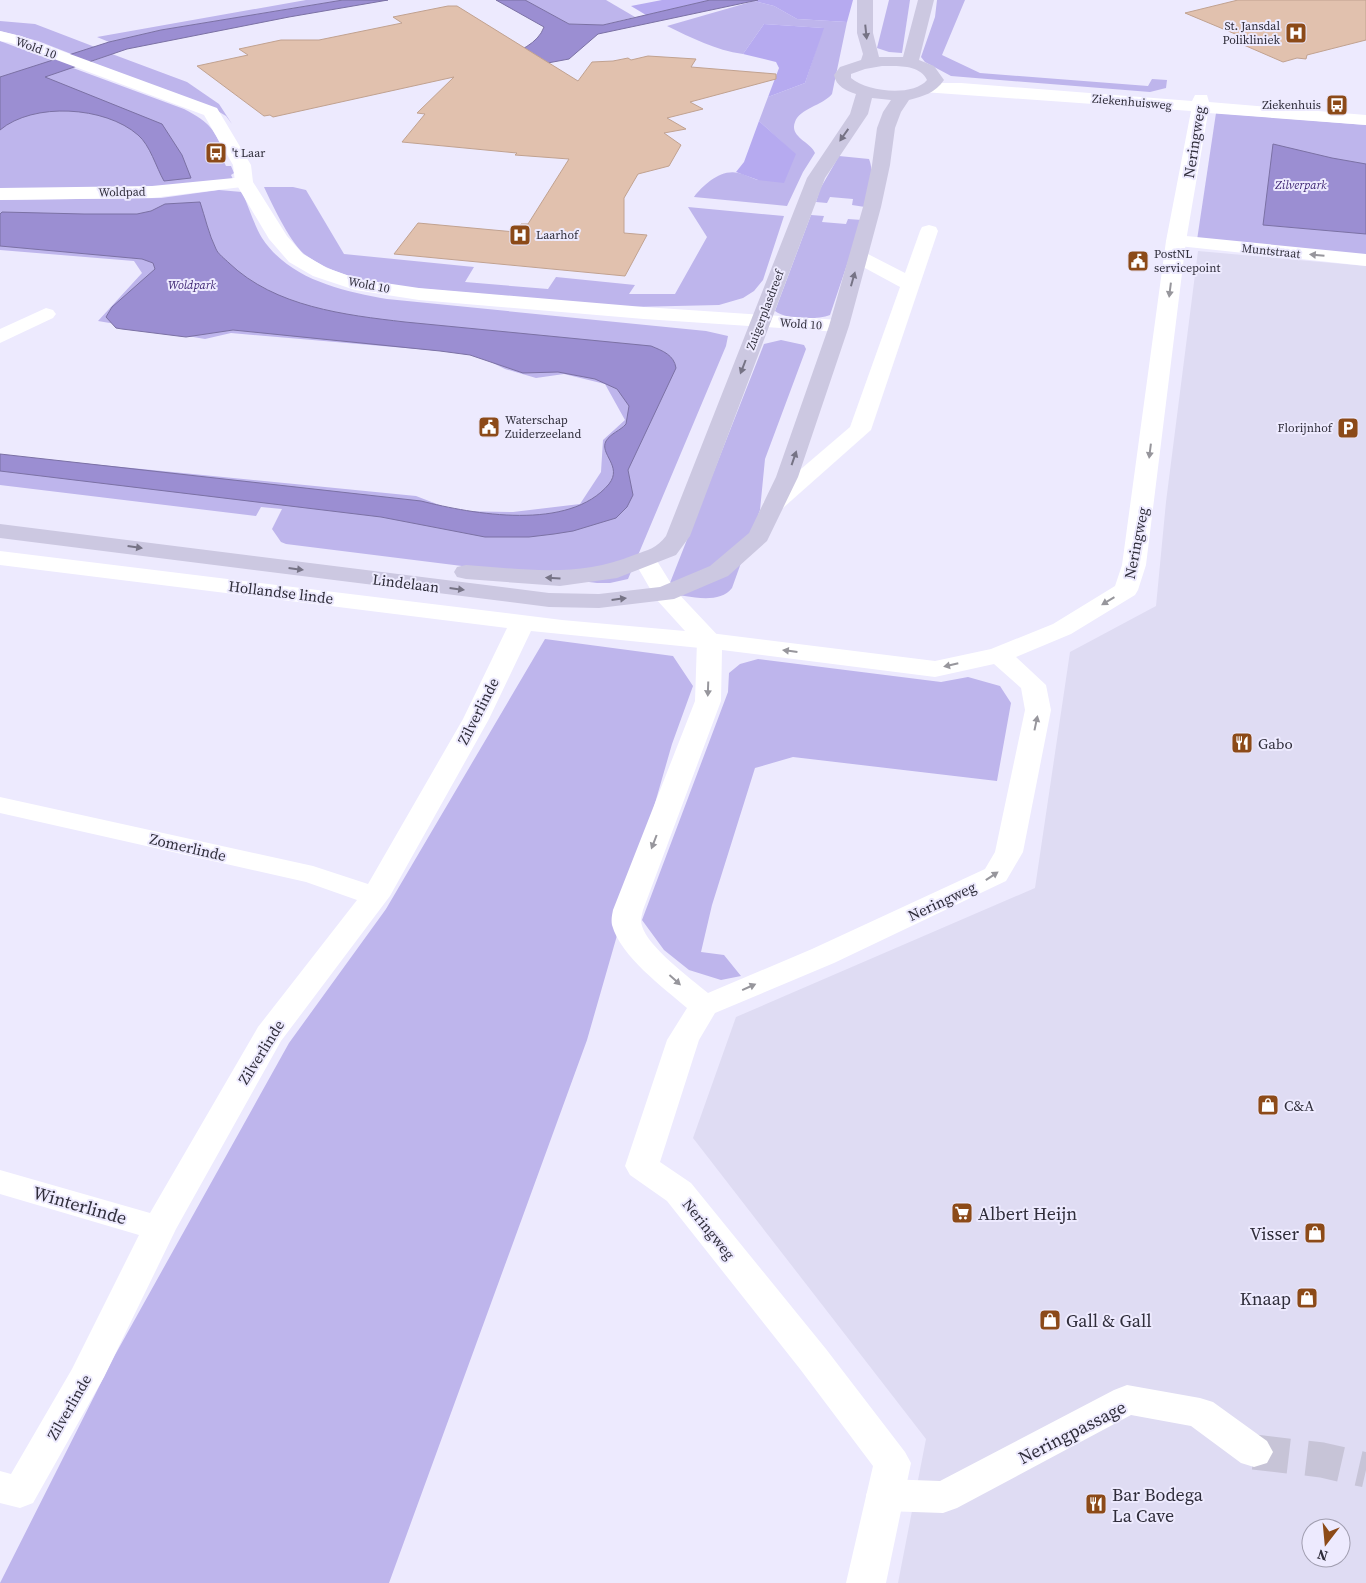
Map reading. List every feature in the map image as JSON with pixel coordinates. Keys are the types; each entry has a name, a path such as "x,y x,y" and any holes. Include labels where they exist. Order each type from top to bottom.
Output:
{"main road":[{"path":"865,0 866,34 871,54 869,62"},
{"path":"910,63 926,0"},
{"path":"896,61 910,63 930,70 932,82 903,95 866,92 848,85 842,76 850,68 869,62 896,61"},
{"name":"Zuigerplasdreef","path":"678,536 816,178 859,114 866,92"},
{"path":"775,503 787,478 839,326 870,214 881,165 886,128 892,112 903,95"},
{"name":"Lindelaan","path":"0,531 549,600 599,601 665,594 719,571 759,536 775,503"},
{"name":"Lindelaan","path":"0,515 250,544 478,574 560,579 617,571 668,550 678,536"}],"street":[{"name":"Wold 10","path":"0,36 211,112 242,165 244,182 279,239 296,258 320,272 355,284 419,294 839,326"},
{"name":"Ziekenhuisweg","path":"932,82 961,88 1366,112"},
{"name":"Ziekenhuisweg","path":"1201,103 1366,120"},
{"name":"Neringweg","path":"866,1583 892,1463 847,1402 679,1192 642,1166 683,1040 704,1006 823,956 996,875 1009,852 1038,710 1033,685 999,655 1062,629 1126,590 1134,564 1144,504 1176,242 1201,103"},
{"name":"Woldpad","path":"0,194 152,192 244,182"},
{"path":"775,503 860,430 929,231"},
{"name":"Muntstraat","path":"1176,242 1366,260"},
{"path":"859,257 910,284"},
{"path":"0,337 46,314"},
{"name":"Hollandse linde","path":"0,558 562,628 710,641 935,669 999,655"},
{"path":"646,560 665,594 710,641 708,701 628,910 626,924 632,938 704,1006"},
{"name":"Zilverlinde","path":"10,1490 86,1377 159,1228 269,1035 375,896 476,719 522,623"},
{"name":"Zomerlinde","path":"0,805 313,874 375,896"},
{"name":"Winterlinde","path":"0,1182 159,1228"},
{"name":"Neringpassage","path":"885,1495 943,1497 1127,1400 1200,1413 1254,1452"}],"shaded area":[{"path":"343,0 388,0 289,17 127,49 45,77 162,124 182,155 191,178 164,181 149,150 138,135 124,125 89,113 69,111 31,115 14,121 0,130 0,77 109,42 161,30"},
{"path":"496,0 525,0 569,24 603,25 710,0 758,0 598,34 569,59 537,65 503,59 532,42 544,27"},
{"path":"662,0 710,0 646,15 631,6"},
{"path":"853,0 847,22 797,19 774,6 754,1"},
{"path":"764,24 824,28 805,83 768,97 779,68 776,62 743,54"},
{"path":"759,121 796,154 784,183 758,180 736,172 744,162"},
{"path":"1273,144 1366,164 1366,234 1263,225"},
{"name":"Woldpark","path":"200,202 211,238 220,255 247,278 267,290 289,299 335,312 359,316 651,346 667,354 673,360 676,368 628,470 633,495 627,507 616,518 573,531 529,537 485,537 381,517 0,471 0,454 421,501 467,511 519,515 546,514 570,509 592,499 609,484 613,478 613,472 605,451 606,441 626,424 629,406 617,389 595,379 558,372 523,373 470,355 440,351 233,330 186,337 116,328 106,317 112,307 155,269 153,263 142,259 0,246 0,214 2,212 137,214 151,211 165,204"},
{"path":"1198,251 1366,266 1366,1583 898,1583 926,1439 693,1138 736,1017 1035,888 1070,652 1156,606 1166,502"}],"green space":[{"path":"306,0 343,0 161,30 109,42 97,37"},
{"path":"525,0 606,0 635,17 603,25 569,24"},
{"path":"889,0 910,0 902,53 889,52 877,48"},
{"path":"937,0 965,0 942,55 980,73 1148,86 1152,79 1167,80 1166,88 1150,92 951,76 925,62 921,57 935,17"},
{"path":"754,1 774,6 797,19 847,22 832,94 801,113 795,122 795,132 815,153 803,172 787,206 694,197 707,183 725,173 743,174 758,180 795,154 759,121 768,97 805,83 823,28 764,24 743,54 713,47 667,26"},
{"path":"0,21 35,24 95,47 74,55 38,41 0,31"},
{"path":"0,41 184,109 200,118 215,133 226,157 222,158 226,166 231,166 234,173 231,175 234,181 156,189 0,193"},
{"path":"112,54 187,82 219,104 232,124 226,116 211,107 90,62"},
{"name":"Zilverpark","path":"1216,113 1366,125 1366,256 1197,240"},
{"path":"839,156 869,159 871,176 865,207 852,205 853,199 830,197 827,203 816,202 820,189"},
{"path":"264,187 293,187 306,190 344,254 474,267 465,282 548,289 556,277 635,285 629,294 675,294 707,237 688,207 784,216 763,280 754,291 743,298 719,305 632,307 379,285 351,277 324,266 301,251 283,224"},
{"path":"219,190 242,192 262,238 286,264 317,281 334,287 387,299 706,331 728,336 726,346 628,579 610,583 597,583 286,544 281,542 272,529 282,509 261,507 256,516 0,485 0,455 416,496 455,511 513,512 580,504 601,472 603,440 625,420 605,384 564,374 536,378 505,369 475,354 231,333 205,339 98,321 142,273 134,261 0,250 0,200 161,198"},
{"path":"811,215 824,216 822,222 846,224 848,219 862,220 830,315 794,318 775,311"},
{"path":"781,340 804,345 806,349 765,459 760,510 732,588 718,597 710,598 666,593 764,344"},
{"path":"545,639 673,656 693,686 672,744 587,1040 389,1583 0,1583 115,1355 289,1043 386,909"},
{"path":"758,659 941,682 968,677 1000,686 1011,703 997,781 793,757 755,768 712,905 701,952 724,955 741,976 721,980 689,970 664,950 642,920 728,692 729,673 740,664"}],"building":[{"name":"St. Jansdal Polikliniek","path":"1238,0 1366,0 1366,40 1307,55 1306,59 1297,58 1283,62 1230,39 1240,36 1185,13"},
{"path":"448,6 457,6 578,81 592,62 628,58 631,60 648,56 696,59 691,67 776,74 776,79 690,102 703,109 667,118 686,129 664,133 681,145 669,166 638,174 624,198 624,233 647,235 625,276 394,254 418,223 515,232 521,224 528,224 569,159 402,142 425,114 417,113 454,77 273,117 270,115 264,116 197,66 248,55 239,49 281,40 319,40 402,23 393,17"}],"tunnel":[{"path":"1254,1452 1322,1460 1366,1470"}],"place":[{"name":"St. Jansdal Polikliniek","path":"1296,33"},
{"name":"Ziekenhuis","path":"1337,105"},
{"name":"'t Laar","path":"216,153"},
{"name":"Laarhof","path":"520,235"},
{"name":"PostNL servicepoint","path":"1138,261"},
{"name":"Waterschap Zuiderzeeland","path":"489,427"},
{"name":"Florijnhof","path":"1348,428"},
{"name":"Gabo","path":"1242,743"},
{"name":"C&A","path":"1268,1105"},
{"name":"Albert Heijn","path":"962,1213"},
{"name":"Visser","path":"1315,1233"},
{"name":"Knaap","path":"1307,1298"},
{"name":"Gall & Gall","path":"1050,1320"},
{"name":"Bar Bodega La Cave","path":"1096,1504"}]}
